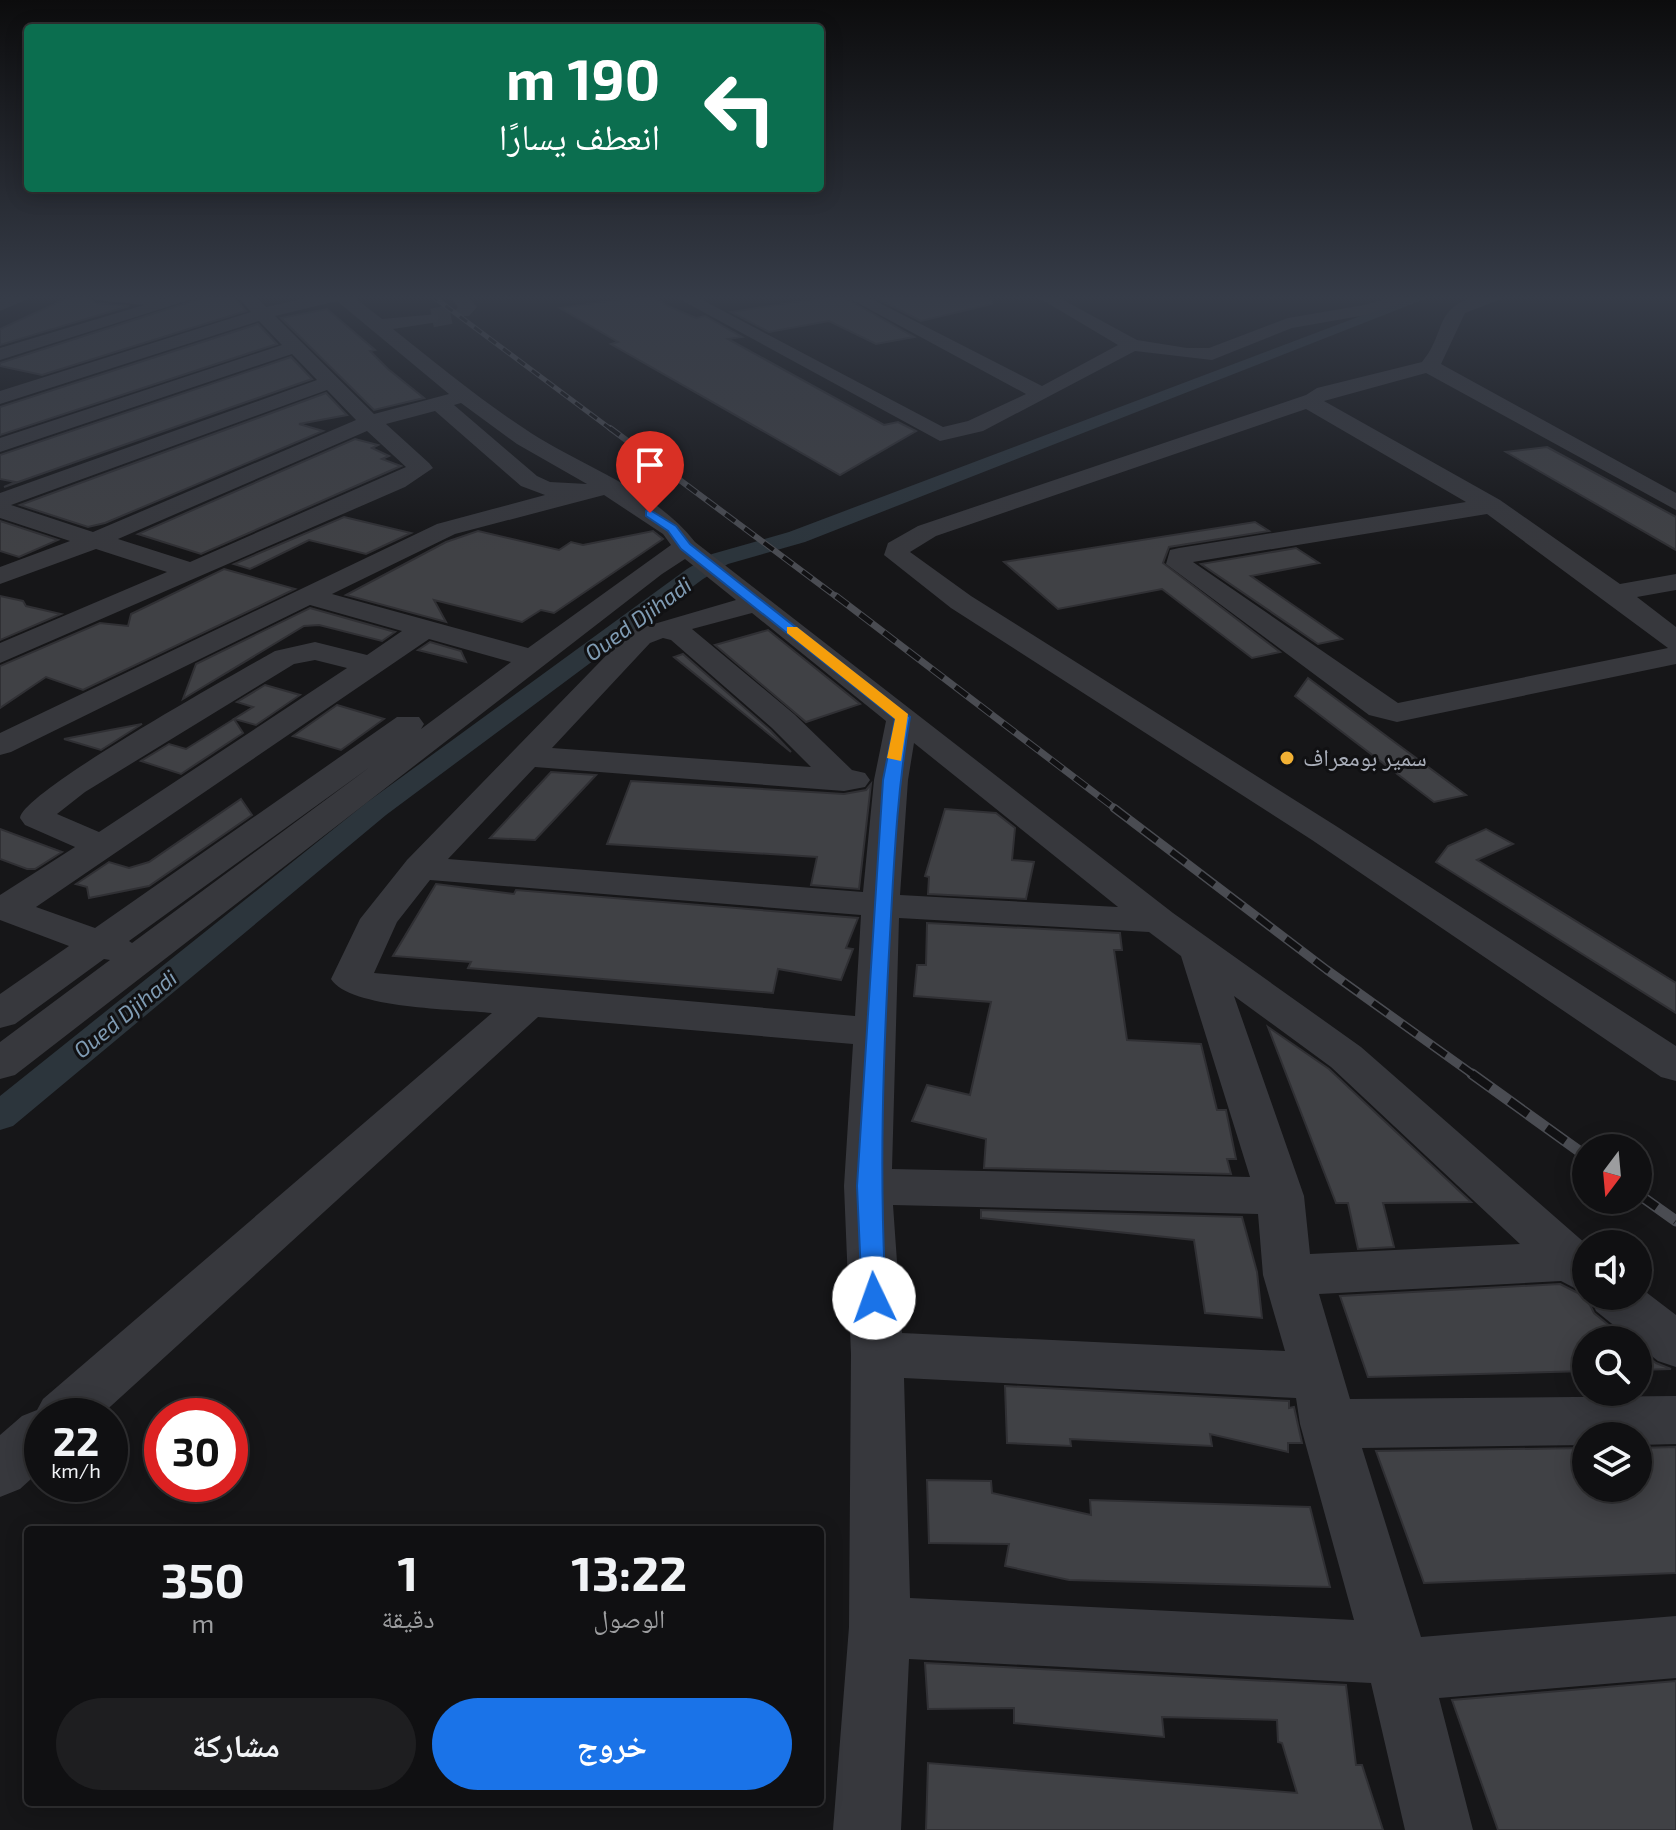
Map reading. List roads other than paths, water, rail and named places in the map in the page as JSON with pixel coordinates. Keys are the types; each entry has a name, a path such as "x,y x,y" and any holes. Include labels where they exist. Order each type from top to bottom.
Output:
{"street":[{"path":"0,398 57,380"},
{"path":"130,380 166,390"},
{"path":"0,445 195,380"},
{"path":"416,380 529,481 555,490 596,490"},
{"path":"446,380 596,490 694,553 1179,935 1346,1057 1481,1175 1572,1262"},
{"path":"840,380 940,434 975,426 1067,380"},
{"path":"1016,380 1042,394"},
{"path":"1371,380 1324,392 1313,399 927,531 904,541 897,548 897,555 974,610 1324,833 1676,1066"},
{"path":"1455,380 1676,503"},
{"path":"0,501 332,381 370,422 417,461 421,468 0,654"},
{"path":"0,576 93,541 370,422 464,396"},
{"path":"1313,399 1313,404 1322,411 1491,505 1615,593 1676,641"},
{"path":"0,745 446,529 596,490"},
{"path":"1491,505 1179,556 1178,560 1179,564 1345,684 1380,708 1397,713 1676,655"},
{"path":"0,510 188,570"},
{"path":"0,1014 97,944 660,562 694,553"},
{"path":"1615,593 1676,582"},
{"path":"307,596 522,656"},
{"path":"759,603 661,628 628,646 570,713 525,756 420,868 379,919 351,979 377,988 874,1032"},
{"path":"661,628 681,634 867,780"},
{"path":"5,907 425,629"},
{"path":"100,845 62,831 37,818 37,813 73,785 285,657 315,651 372,665"},
{"path":"0,1064 142,958 522,656"},
{"path":"867,1830 880,1627 877,1354 868,1186 880,905 867,780 903,717"},
{"path":"525,756 867,780"},
{"path":"420,868 880,905 1179,935"},
{"path":"5,907 97,944 142,958"},
{"path":"1179,935 1280,1196 1288,1275 1396,1661 1439,1830"},
{"path":"82,1398 529,1003"},
{"path":"868,1186 1280,1196"},
{"path":"1288,1275 1572,1268"},
{"path":"1632,1310 1676,1345"},
{"path":"877,1354 1323,1400 1676,1420"},
{"path":"0,1471 24,1449"},
{"path":"880,1627 1396,1661 1676,1647"}],"waterway":[{"name":"Oued Djihadi","path":"0,1116 376,809 695,574 720,559 797,537 1205,380"}],"railway":[{"path":"545,380 612,430"},
{"path":"610,428 838,598"},
{"path":"836,596 1117,810"},
{"path":"1114,808 1327,970 1475,1076"},
{"path":"1472,1074 1572,1146"},
{"path":"1652,1204 1676,1221"}],"place":[{"name":"سمير بومعراف","path":"1287,758"}]}
